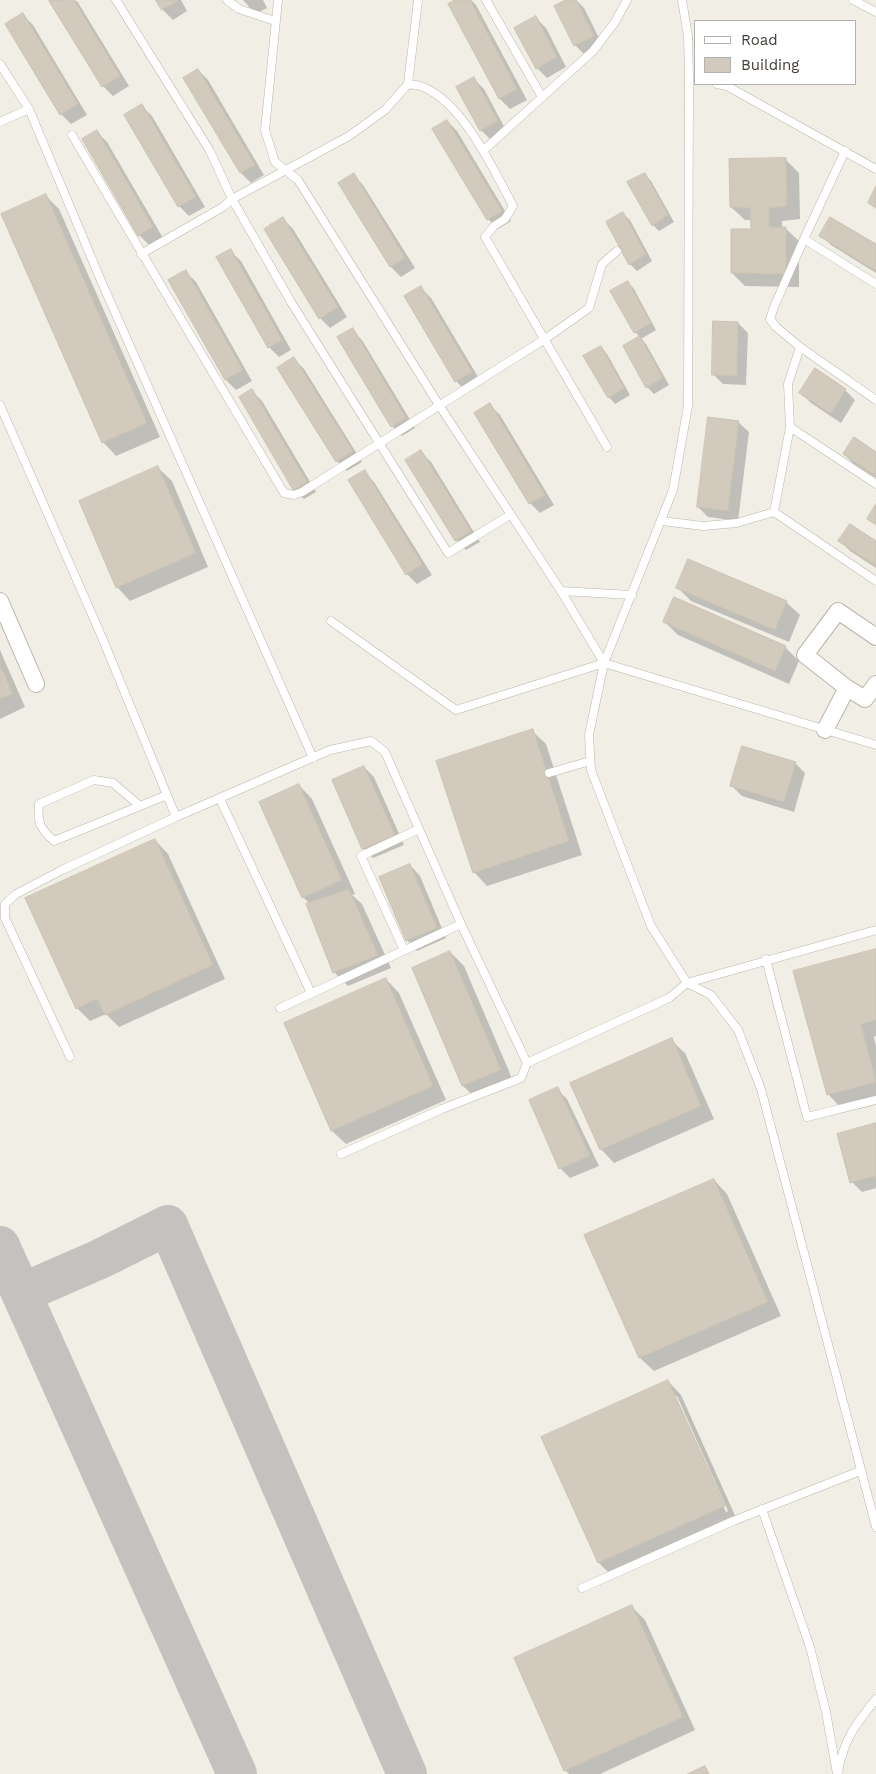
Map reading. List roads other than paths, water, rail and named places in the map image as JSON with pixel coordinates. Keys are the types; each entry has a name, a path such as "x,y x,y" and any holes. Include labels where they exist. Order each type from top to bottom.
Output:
{"street":[{"path":"0,601 36,684"},
{"path":"876,637 838,611 805,655 847,688 865,699 876,684"},
{"path":"825,730 847,688"}],"lane":[{"path":"116,0 210,151 232,199 291,302 448,553 510,515"},
{"path":"227,0 239,9 275,20"},
{"path":"278,0 265,130 275,162 298,180 439,405 561,591 604,663"},
{"path":"142,254 224,207 232,199 350,136 385,110 408,84 418,0"},
{"path":"486,0 542,97"},
{"path":"484,150 593,51 615,22 627,0"},
{"path":"682,0 692,77 688,406 673,490 604,663 588,735 591,770 651,926 686,983 711,995 738,1030 761,1089 876,1527"},
{"path":"853,0 876,12"},
{"path":"0,64 28,110 106,292 313,758"},
{"path":"408,84 424,87 448,103 484,150 513,206 505,219 494,226 485,236 607,447"},
{"path":"722,85 876,169"},
{"path":"0,122 28,110"},
{"path":"72,135 284,492 294,495 302,492 545,339 589,308 602,264 617,251"},
{"path":"845,151 804,239 770,319 800,347 876,400"},
{"path":"804,239 876,284"},
{"path":"774,512 790,427 788,384 800,347"},
{"path":"0,405 101,635 176,817"},
{"path":"790,427 876,484"},
{"path":"662,521 703,526 737,523 774,512"},
{"path":"774,512 876,582"},
{"path":"561,591 632,595"},
{"path":"331,622 456,710 604,663 876,745"},
{"path":"70,1057 5,918 5,904 16,894 62,870 176,817 330,750 371,741 385,752 461,924 527,1063"},
{"path":"549,773 590,761"},
{"path":"140,806 113,783 94,780 39,804 38,816 44,832 54,841 140,806 167,795"},
{"path":"220,799 311,994"},
{"path":"404,950 361,856 419,829"},
{"path":"280,1008 461,924"},
{"path":"341,1154 442,1109 521,1078 527,1063 669,998 686,983 766,959 876,930"},
{"path":"766,959 807,1117 876,1100"},
{"path":"582,1588 733,1520 860,1471"},
{"path":"762,1509 810,1647 826,1712 838,1774"},
{"path":"838,1774 842,1753 855,1724 876,1700"}]}
